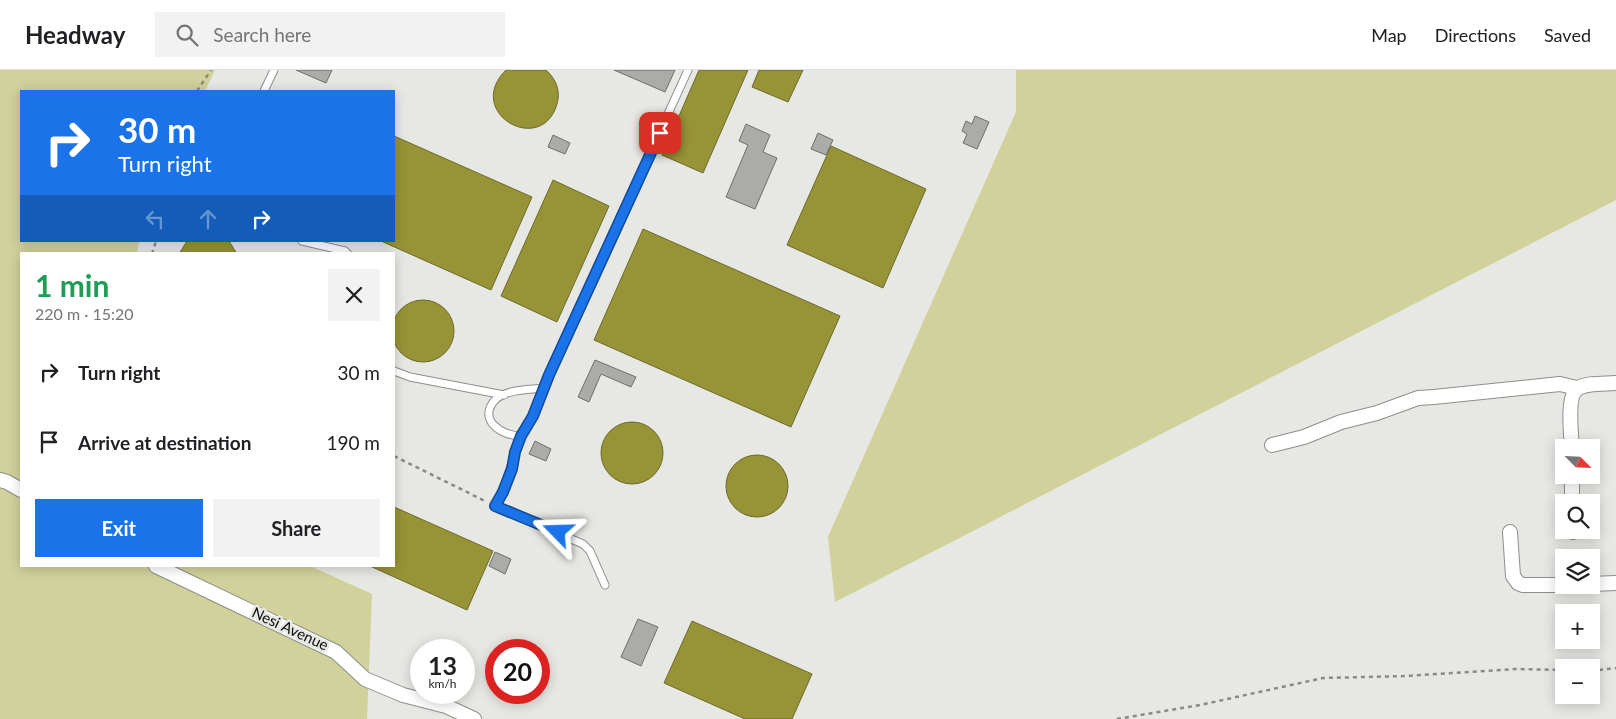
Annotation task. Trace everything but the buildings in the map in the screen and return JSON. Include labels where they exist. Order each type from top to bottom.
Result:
[{"type":"street","points":[[1272,445],[1304,437],[1341,422],[1376,413],[1418,398],[1547,384],[1560,384],[1577,388],[1586,385],[1616,383]]},
{"type":"street","points":[[1572,439],[1572,397],[1577,388]]},
{"type":"street","points":[[0,480],[20,489]]},
{"type":"street","points":[[1510,532],[1513,576],[1518,582],[1523,585],[1555,585]]},
{"type":"street","name":"Nesi Avenue","points":[[158,567],[336,652],[365,679],[403,695],[446,706],[474,719]]},
{"type":"street","points":[[1600,583],[1616,582]]},
{"type":"lane","points":[[264,90],[274,70]]},
{"type":"lane","points":[[605,586],[590,551],[583,544],[495,506],[512,469],[515,452],[521,436],[533,416],[688,70]]},
{"type":"lane","points":[[306,242],[346,252]]},
{"type":"lane","points":[[395,371],[410,377],[504,395]]},
{"type":"lane","points":[[521,436],[507,435],[493,425],[489,419],[490,410],[495,400],[504,395],[514,391],[544,388]]},
{"type":"path","points":[[198,90],[211,70]]},
{"type":"path","points":[[395,456],[495,506]]},
{"type":"path","points":[[1600,670],[1616,668]]},
{"type":"path","points":[[1117,719],[1200,705],[1323,678],[1407,676],[1515,669],[1555,670]]},
{"type":"green space","points":[[0,70],[215,70],[205,90],[20,90],[20,242],[139,242],[137,252],[20,252],[20,567],[312,567],[372,594],[367,719],[0,719]]},
{"type":"green space","points":[[1016,70],[1616,70],[1616,200],[835,602],[828,537],[1016,112]]},
{"type":"shaded area","points":[[506,70],[546,70],[550,74],[557,86],[558,99],[549,120],[537,127],[523,128],[510,123],[499,114],[494,101],[495,86]]},
{"type":"shaded area","points":[[699,70],[748,70],[703,173],[662,155]]},
{"type":"shaded area","points":[[759,70],[803,70],[788,102],[752,87]]},
{"type":"shaded area","points":[[395,136],[532,197],[491,290],[383,242],[395,242]]},
{"type":"shaded area","points":[[831,146],[926,189],[883,288],[787,245]]},
{"type":"shaded area","points":[[553,180],[609,206],[557,322],[501,296]]},
{"type":"shaded area","points":[[643,229],[840,316],[791,427],[594,340]]},
{"type":"shaded area","points":[[186,242],[230,242],[236,252],[180,252]]},
{"type":"shaded area","points":[[423,300],[435,302],[449,314],[453,325],[452,343],[445,353],[435,360],[423,362],[411,360],[401,353],[395,345],[395,317],[401,309],[411,302]]},
{"type":"shaded area","points":[[626,422],[638,422],[654,431],[661,441],[663,453],[661,465],[654,475],[638,484],[626,484],[615,479],[606,470],[601,459],[601,447],[606,436],[615,427]]},
{"type":"shaded area","points":[[751,455],[763,455],[779,464],[786,474],[788,486],[786,498],[779,508],[763,517],[751,517],[740,512],[731,503],[726,492],[726,480],[731,469],[740,460]]},
{"type":"shaded area","points":[[395,507],[493,551],[467,610],[372,567],[395,567]]},
{"type":"shaded area","points":[[692,621],[812,674],[792,719],[745,719],[664,683]]},
{"type":"route","points":[[558,532],[495,506],[512,469],[515,452],[521,436],[533,416],[549,375],[660,133]]}]
